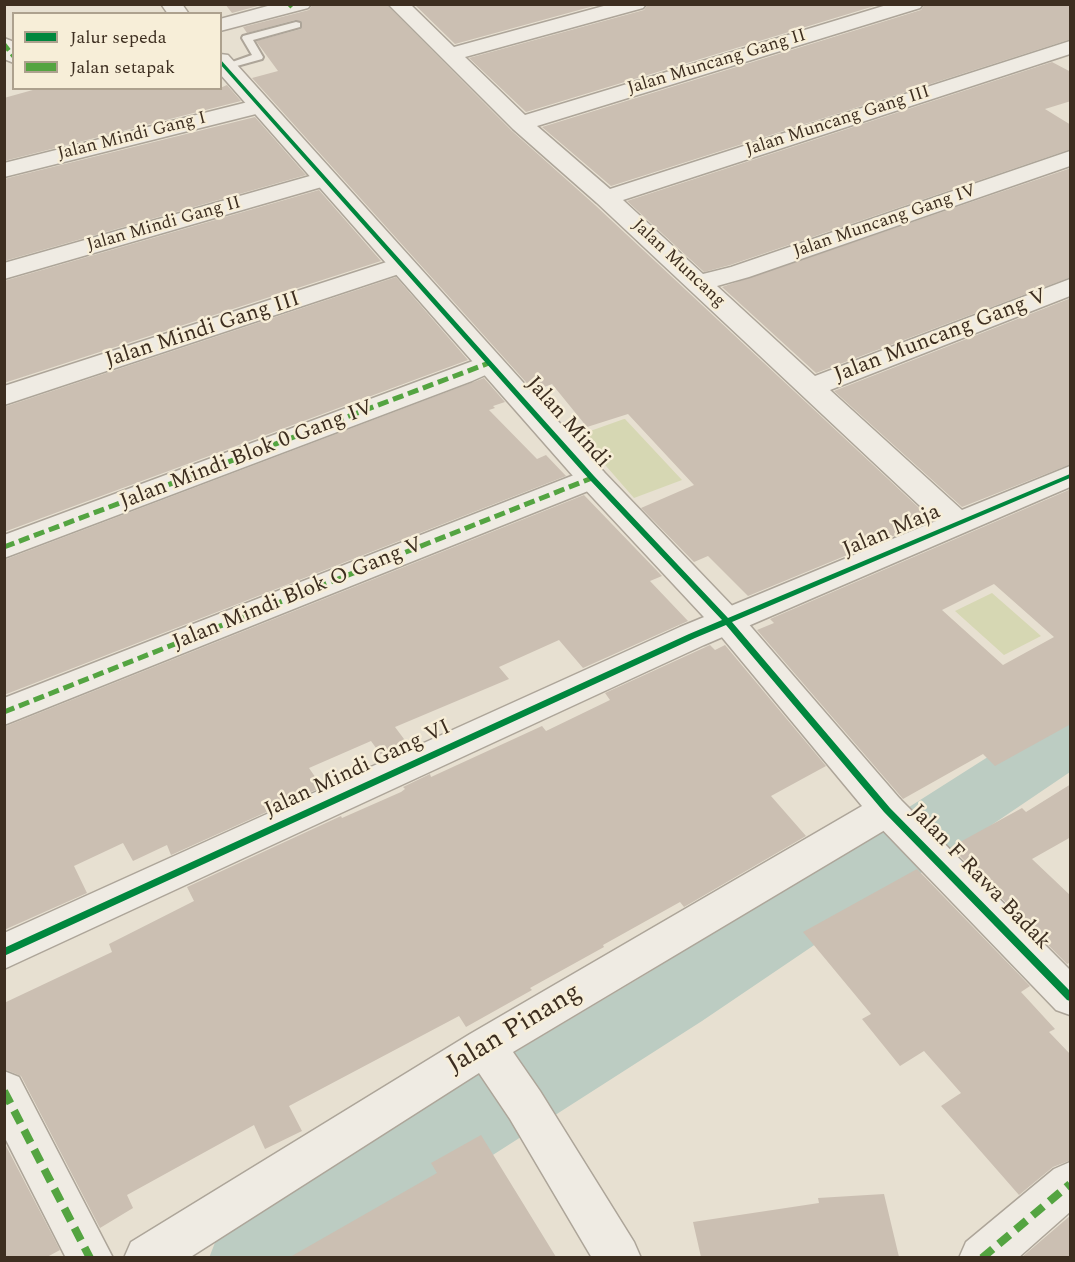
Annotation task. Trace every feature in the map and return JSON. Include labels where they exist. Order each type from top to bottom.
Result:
[{"type":"street","name":"Jalan Muncang","points":[[398,4],[448,56],[521,124],[606,198],[958,524]]},
{"type":"street","points":[[448,56],[636,4]]},
{"type":"street","name":"Jalan Muncang Gang II","points":[[521,124],[913,4]]},
{"type":"street","points":[[222,25],[294,10]]},
{"type":"street","name":"Jalan Muncang Gang III","points":[[606,198],[1071,47]]},
{"type":"street","name":"Jalan Mindi","points":[[223,63],[592,478],[728,622],[892,815]]},
{"type":"street","name":"Jalan Mindi Gang I","points":[[4,170],[260,106]]},
{"type":"street","name":"Jalan Muncang Gang IV","points":[[698,283],[740,272],[1071,158]]},
{"type":"street","name":"Jalan Mindi Gang II","points":[[4,271],[324,179]]},
{"type":"street","name":"Jalan Mindi Gang III","points":[[4,396],[402,265]]},
{"type":"street","name":"Jalan Muncang Gang V","points":[[812,387],[1071,287]]},
{"type":"street","name":"Jalan Mindi Blok 0 Gang IV","points":[[4,547],[489,363]]},
{"type":"street","name":"Jalan Maja","points":[[728,622],[1071,476]]},
{"type":"street","name":"Jalan Mindi Blok O Gang V","points":[[4,712],[592,478]]},
{"type":"street","name":"Jalan Mindi Gang VI","points":[[4,951],[728,622]]},
{"type":"street","name":"Jalan F Rawa Badak","points":[[892,815],[1071,997]]},
{"type":"street","name":"Jalan Pinang","points":[[147,1257],[892,815]]},
{"type":"street","points":[[491,1054],[618,1257]]},
{"type":"street","points":[[4,1091],[90,1257]]},
{"type":"street","points":[[982,1257],[1071,1184]]},
{"type":"lane","points":[[223,63],[258,57],[247,38],[294,10]]},
{"type":"green space","points":[[625,419],[682,480],[634,498],[579,435]]},
{"type":"green space","points":[[992,593],[1041,636],[1004,655],[955,611]]},
{"type":"building","points":[[225,4],[265,4],[232,13]]},
{"type":"building","points":[[313,4],[386,4],[512,131],[595,205],[932,520],[748,596],[708,556],[694,562],[641,508],[694,485],[628,414],[587,427],[552,384],[534,391],[252,78],[278,71],[256,41],[301,29],[302,23],[295,20],[247,33],[243,27],[309,10]]},
{"type":"building","points":[[414,4],[601,4],[455,44]]},
{"type":"building","points":[[648,4],[881,4],[526,112],[469,58],[644,10]]},
{"type":"building","points":[[925,4],[1071,4],[1071,39],[611,186],[542,127],[921,10]]},
{"type":"building","points":[[1052,62],[1071,72],[1071,101],[1045,109],[1071,125],[1071,149],[730,265],[704,272],[627,201]]},
{"type":"building","points":[[227,85],[241,101],[4,161],[4,98],[33,90],[222,90],[222,87]]},
{"type":"building","points":[[255,117],[306,175],[4,261],[4,179]]},
{"type":"building","points":[[1071,168],[1071,277],[816,373],[722,287]]},
{"type":"building","points":[[319,190],[381,261],[4,383],[4,281]]},
{"type":"building","points":[[396,277],[468,360],[4,532],[4,407]]},
{"type":"building","points":[[1071,298],[1071,464],[962,507],[834,391]]},
{"type":"building","points":[[484,378],[505,402],[489,410],[537,459],[546,455],[566,476],[4,695],[4,560]]},
{"type":"building","points":[[1071,489],[1071,724],[995,766],[983,754],[903,799],[757,630],[774,623],[770,619]],"holes":[[[994,584],[1054,637],[1003,665],[942,610]]]},
{"type":"building","points":[[584,495],[662,576],[650,581],[688,621],[583,668],[559,640],[499,667],[509,679],[395,727],[410,747],[384,759],[371,741],[309,768],[322,787],[171,855],[167,845],[133,861],[123,843],[74,866],[87,893],[4,930],[4,727]]},
{"type":"building","points":[[710,645],[715,650],[725,645],[826,766],[771,796],[806,836],[684,907],[680,902],[603,945],[604,947],[466,1027],[459,1016],[289,1106],[302,1131],[265,1149],[254,1125],[127,1195],[133,1208],[100,1228],[21,1076],[4,1069],[4,1003],[112,952],[109,944],[194,901],[187,887],[341,816],[342,818],[401,792],[405,789],[403,787],[430,774],[431,777],[542,726],[546,731],[610,700],[605,693]]},
{"type":"building","points":[[1071,784],[1071,837],[1032,859],[1071,896],[1071,962],[1067,964],[951,847],[1022,808],[1026,812]]},
{"type":"building","points":[[917,869],[1030,986],[1021,992],[1055,1029],[1049,1032],[1071,1055],[1071,1160],[1053,1167],[1019,1195],[941,1106],[961,1093],[924,1051],[900,1066],[862,1019],[871,1014],[803,932]]},
{"type":"building","points":[[481,1135],[556,1257],[290,1257],[437,1173],[431,1163]]},
{"type":"building","points":[[4,1142],[60,1250],[47,1257],[4,1257]]},
{"type":"building","points":[[884,1194],[899,1257],[701,1257],[693,1222],[819,1203],[818,1198]]},
{"type":"building","points":[[1071,1215],[1071,1257],[1022,1257]]},
{"type":"waterway","points":[[252,1258],[675,997],[1070,738]]},
{"type":"marked path","points":[[289,4],[292,7]]},
{"type":"marked path","points":[[4,44],[12,54]]},
{"type":"marked path","points":[[4,547],[489,363]]},
{"type":"marked path","points":[[4,712],[592,478]]},
{"type":"marked path","points":[[4,1091],[90,1258]]},
{"type":"marked path","points":[[982,1258],[1070,1184]]},
{"type":"cycle path","points":[[222,62],[592,478],[728,622],[887,810],[1070,997]]},
{"type":"cycle path","points":[[4,952],[692,636],[1070,476]]}]
